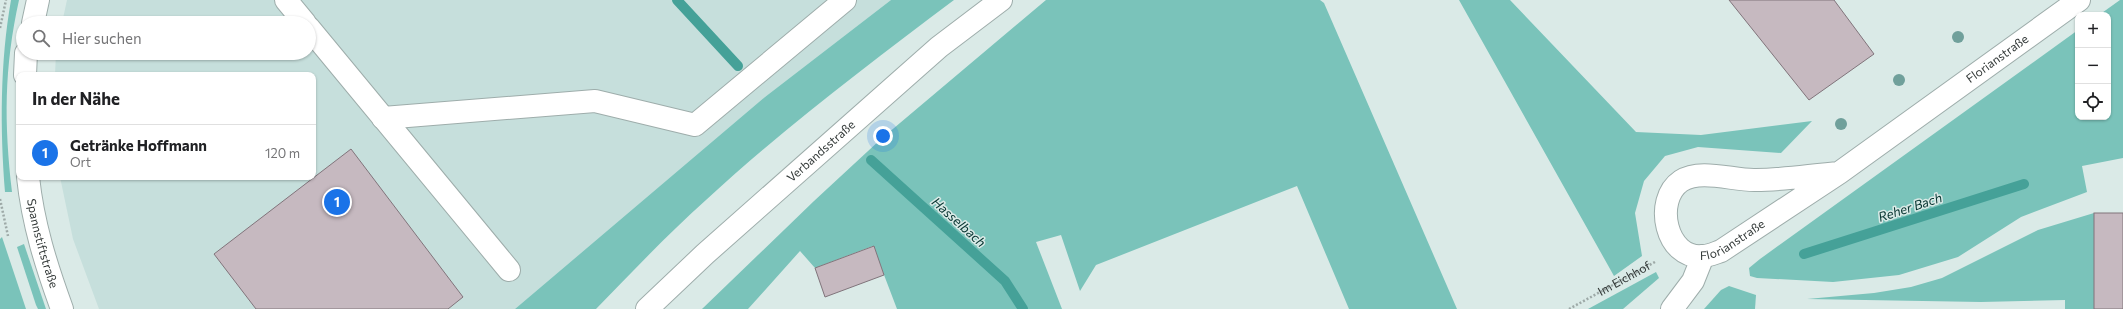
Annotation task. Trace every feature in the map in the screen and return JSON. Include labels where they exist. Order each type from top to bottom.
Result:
[{"type":"street","points":[[35,16],[38,0]]},
{"type":"street","points":[[286,0],[299,16]]},
{"type":"street","points":[[384,118],[595,102],[695,125],[845,0]]},
{"type":"street","name":"Verbandsstraße","points":[[647,309],[705,254],[939,47],[1001,0]]},
{"type":"street","name":"Florianstraße","points":[[1839,172],[1756,180],[1703,175],[1681,181],[1670,193],[1666,208],[1666,224],[1679,248],[1690,254],[1703,256],[1721,251],[1839,172],[2078,0]]},
{"type":"street","points":[[316,36],[508,270]]},
{"type":"street","points":[[25,72],[26,60]]},
{"type":"street","name":"Spannstiftstraße","points":[[28,180],[32,212],[47,268],[62,309]]},
{"type":"street","points":[[1672,309],[1693,281],[1703,256]]},
{"type":"path","points":[[0,28],[6,0]]},
{"type":"path","name":"Im Eichhof","points":[[1569,309],[1679,248]]},
{"type":"shaded area","points":[[11,0],[19,0],[10,49],[7,96],[9,167],[12,192],[5,192],[2,144],[2,96],[7,23]]},
{"type":"shaded area","points":[[67,0],[891,0],[765,97],[515,309],[99,309],[73,239],[61,180],[316,180],[316,72],[55,72],[56,60],[316,60],[316,16],[64,16]]},
{"type":"shaded area","points":[[891,0],[954,0],[827,97],[766,147],[678,226],[596,309],[515,309],[765,97]]},
{"type":"shaded area","points":[[1046,0],[1320,0],[1324,3],[1457,309],[1349,309],[1297,186],[1096,265],[1080,291],[1061,235],[1036,242],[1062,309],[897,309],[873,246],[815,268],[800,251],[748,309],[702,309],[881,139]]},
{"type":"shaded area","points":[[1459,0],[1510,0],[1636,132],[1701,135],[1812,121],[1781,153],[1698,147],[1665,156],[1644,181],[1635,213],[1642,256],[1614,276]]},
{"type":"shaded area","points":[[2120,0],[2123,0],[2123,158],[2082,166],[2087,192],[2021,217],[1958,257],[1899,275],[1833,282],[1757,278],[1750,276],[1749,268],[1760,259],[2075,32],[2075,120],[2111,120],[2111,12],[2103,12]]},
{"type":"shaded area","points":[[2094,213],[2094,309],[2065,309],[2065,300],[1981,302],[1807,299],[1874,293],[1911,287],[1942,278],[2038,230]]},
{"type":"shaded area","points":[[2,237],[26,309],[0,309],[0,239]]},
{"type":"shaded area","points":[[24,244],[46,309],[38,309],[36,305],[17,247]]},
{"type":"shaded area","points":[[1656,272],[1659,278],[1623,309],[1588,309]]},
{"type":"shaded area","points":[[1729,286],[1756,295],[1755,309],[1704,309],[1721,290]]},
{"type":"building","points":[[1729,0],[1834,0],[1874,54],[1809,100]]},
{"type":"building","points":[[351,149],[463,297],[448,309],[256,309],[214,254],[311,180],[316,180],[316,176]]},
{"type":"building","points":[[2094,213],[2123,213],[2123,309],[2094,309]]},
{"type":"building","points":[[874,246],[884,275],[825,297],[815,268]]},
{"type":"waterway","name":"Hasselbach","points":[[677,0],[738,66]]},
{"type":"waterway","name":"Hasselbach","points":[[871,160],[1005,281],[1023,309]]},
{"type":"waterway","name":"Reher Bach","points":[[1804,254],[2024,184]]},
{"type":"place","name":"Getränke Hoffmann","points":[[337,202]]}]
